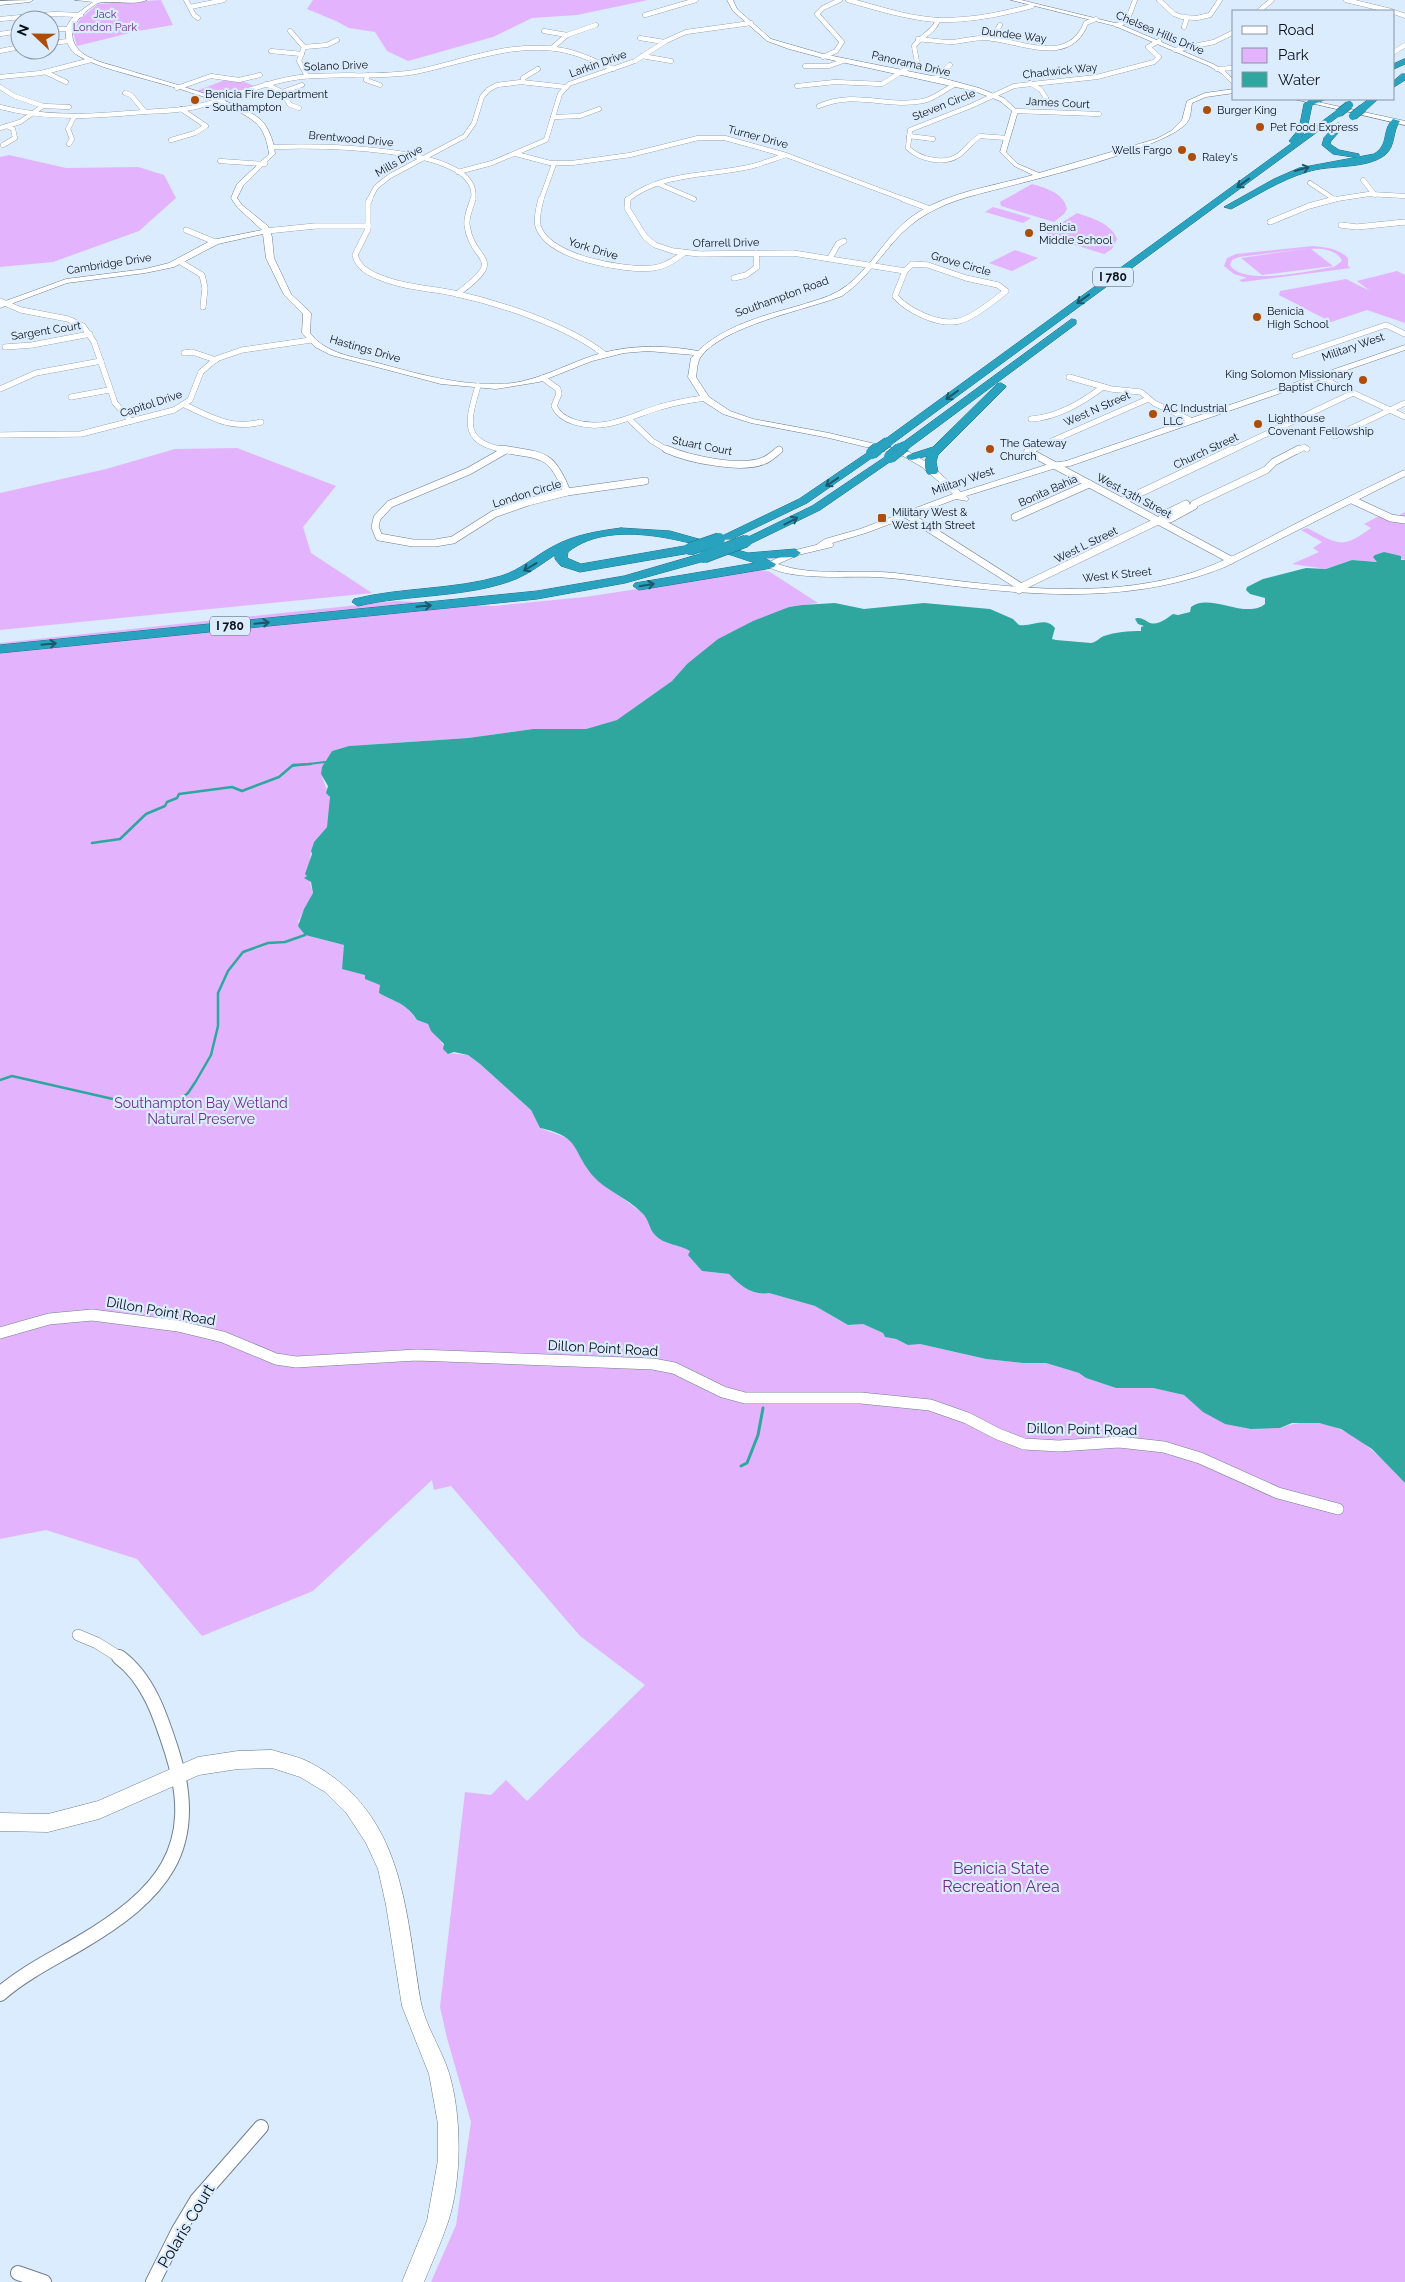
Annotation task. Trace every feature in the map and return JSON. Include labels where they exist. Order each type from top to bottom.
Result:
[{"type":"highway","points":[[1395,72],[1405,63]]},
{"type":"highway","points":[[1395,84],[1405,76]]},
{"type":"highway","points":[[1264,168],[1300,134],[1310,102],[1318,100]]},
{"type":"highway","name":"I 780","points":[[1317,142],[1341,125],[1357,100]]},
{"type":"highway","name":"I 780","points":[[0,637],[499,588],[572,578],[635,565],[728,536],[796,504],[872,454],[1338,113],[1363,108],[1373,100]]},
{"type":"highway","points":[[1284,166],[1224,210],[1286,174],[1301,169],[1370,158],[1384,152],[1389,145],[1390,130],[1401,122]]},
{"type":"highway","points":[[1341,125],[1325,142],[1328,148],[1342,154],[1358,156],[1384,152]]},
{"type":"highway","name":"I 780","points":[[0,649],[460,603],[583,588],[653,572],[704,557],[746,541],[816,508],[890,457],[1083,314]]},
{"type":"highway","points":[[932,472],[930,458],[936,450],[1007,380],[1066,327]]},
{"type":"highway","points":[[912,457],[936,450]]},
{"type":"highway","points":[[358,602],[375,597],[465,587],[506,578],[523,572],[556,550],[572,543],[600,534],[642,530],[685,537],[770,564]]},
{"type":"highway","points":[[572,543],[562,551],[561,559],[572,566],[580,568],[690,549]]},
{"type":"highway","points":[[741,555],[795,554]]},
{"type":"highway","points":[[460,603],[499,602],[574,595],[770,564]]},
{"type":"street","points":[[0,3],[30,0]]},
{"type":"street","points":[[78,0],[144,0]]},
{"type":"street","points":[[186,0],[194,15],[198,18]]},
{"type":"street","points":[[190,7],[224,0]]},
{"type":"street","points":[[645,14],[696,0]]},
{"type":"street","name":"Panorama Drive","points":[[730,0],[734,8],[759,33],[769,40],[823,57],[875,65],[993,95],[1009,103],[1015,111]]},
{"type":"street","points":[[823,57],[836,51],[842,42],[817,14],[823,8],[840,0]]},
{"type":"street","points":[[848,0],[906,16],[938,20],[959,19],[1013,11],[1032,6]]},
{"type":"street","name":"Chelsea Hills Drive","points":[[1014,0],[1032,6],[1117,25],[1218,69],[1232,82]]},
{"type":"street","points":[[1117,25],[1127,21],[1135,0]]},
{"type":"street","points":[[1159,0],[1167,4],[1173,13],[1187,18],[1210,15],[1220,0]]},
{"type":"street","points":[[1260,10],[1272,0]]},
{"type":"street","points":[[1346,0],[1384,10]]},
{"type":"street","points":[[97,1],[81,14],[69,29],[69,41],[78,53],[91,60],[216,100],[254,118],[260,123],[272,147],[272,154],[265,164],[240,185],[236,190],[234,198],[239,206],[261,222],[266,231]]},
{"type":"street","points":[[0,19],[54,14],[81,14]]},
{"type":"street","points":[[1184,27],[1187,18]]},
{"type":"street","name":"Dundee Way","points":[[918,39],[951,42],[992,39],[1029,47],[1061,48],[1072,43],[1082,33],[1086,23],[1096,19]]},
{"type":"street","points":[[797,86],[836,82],[882,84],[917,62],[914,49],[918,39],[936,27],[938,20]]},
{"type":"street","name":"Larkin Drive","points":[[458,172],[516,154],[546,140],[560,94],[566,87],[584,78],[613,69],[642,56],[664,42],[695,30],[751,23]]},
{"type":"street","points":[[552,48],[567,35],[596,25]]},
{"type":"street","points":[[992,39],[1000,25]]},
{"type":"street","points":[[60,29],[69,29]]},
{"type":"street","points":[[290,31],[304,47]]},
{"type":"street","points":[[544,31],[567,35]]},
{"type":"street","points":[[1175,50],[1214,42],[1232,33]]},
{"type":"street","points":[[640,38],[664,42]]},
{"type":"street","points":[[304,47],[327,45],[337,40]]},
{"type":"street","points":[[60,42],[69,41]]},
{"type":"street","name":"Chadwick Way","points":[[993,95],[1014,86],[1097,77],[1154,62],[1158,57],[1148,47],[1159,42]]},
{"type":"street","points":[[304,47],[300,65],[307,76]]},
{"type":"street","name":"Solano Drive","points":[[0,107],[32,115],[126,118],[145,112],[181,109],[266,84],[307,76],[413,72],[506,50],[552,48],[573,53],[613,69]]},
{"type":"street","points":[[271,51],[302,54]]},
{"type":"street","points":[[642,56],[671,61]]},
{"type":"street","points":[[0,77],[45,72],[91,60]]},
{"type":"street","points":[[805,66],[829,66],[843,61]]},
{"type":"street","points":[[51,65],[58,69]]},
{"type":"street","points":[[933,80],[950,65]]},
{"type":"street","points":[[347,66],[348,74]]},
{"type":"street","points":[[1218,69],[1232,68]]},
{"type":"street","points":[[523,82],[523,78],[527,74],[538,69]]},
{"type":"street","points":[[45,72],[66,82]]},
{"type":"street","points":[[368,75],[367,82],[380,85]]},
{"type":"street","points":[[177,88],[211,76],[239,80],[260,76]]},
{"type":"street","name":"Mills Drive","points":[[566,87],[523,82],[495,86],[488,90],[483,96],[472,128],[468,133],[384,179],[372,192],[368,203],[368,226],[355,254],[360,267],[378,277],[402,285],[457,294],[560,328],[593,345],[604,354]]},
{"type":"street","points":[[1030,83],[1041,90],[1046,98]]},
{"type":"street","points":[[266,84],[282,92],[290,105],[299,108]]},
{"type":"street","points":[[282,92],[295,90],[302,85]]},
{"type":"street","points":[[819,106],[834,99],[851,97],[892,102],[915,102],[931,98],[954,85]]},
{"type":"street","points":[[0,87],[14,96],[43,106],[69,107]]},
{"type":"street","name":"Southampton Road","points":[[694,353],[705,340],[724,330],[833,292],[867,265],[895,228],[911,215],[956,196],[1036,175],[1154,139],[1176,124],[1182,117],[1184,104],[1189,99],[1208,92],[1232,90]]},
{"type":"street","points":[[125,93],[131,96],[145,112]]},
{"type":"street","name":"Steven Circle","points":[[993,95],[964,110],[921,124],[910,130],[908,148],[909,151],[921,157],[940,160],[956,157],[980,136],[1007,138]]},
{"type":"street","points":[[1301,100],[1401,122]]},
{"type":"street","points":[[0,128],[32,115],[43,106]]},
{"type":"street","points":[[171,140],[195,133],[206,126],[202,122],[187,117],[181,109]]},
{"type":"street","points":[[553,117],[580,116],[599,109]]},
{"type":"street","points":[[1015,111],[1004,148],[1005,156],[1016,165],[1036,175]]},
{"type":"street","name":"James Court","points":[[1015,111],[1099,114]]},
{"type":"street","points":[[69,144],[72,139],[68,129],[74,117]]},
{"type":"street","points":[[3,145],[15,138],[13,129],[7,126]]},
{"type":"street","points":[[909,136],[933,139]]},
{"type":"street","name":"Turner Drive","points":[[516,154],[554,164],[630,155],[707,137],[732,139],[786,155],[927,209]]},
{"type":"street","name":"Brentwood Drive","points":[[272,147],[335,146],[396,153],[446,166],[458,172]]},
{"type":"street","name":"Ofarrell Drive","points":[[786,155],[758,165],[690,174],[659,184],[632,195],[627,200],[627,208],[643,235],[651,242],[667,249],[684,253],[793,253],[867,265]]},
{"type":"street","points":[[220,161],[265,164]]},
{"type":"street","name":"York Drive","points":[[554,164],[537,224],[542,236],[559,249],[581,257],[628,269],[661,266],[684,253]]},
{"type":"street","points":[[457,294],[482,274],[485,264],[485,260],[467,228],[467,218],[474,202],[474,193],[468,182],[458,172]]},
{"type":"street","points":[[1363,180],[1375,195]]},
{"type":"street","points":[[1310,182],[1334,199]]},
{"type":"street","points":[[659,184],[694,199]]},
{"type":"street","points":[[1270,222],[1310,206],[1334,199],[1375,195],[1405,196]]},
{"type":"street","points":[[1341,225],[1357,227],[1405,222]]},
{"type":"street","name":"Cambridge Drive","points":[[2,304],[66,281],[145,271],[179,261],[215,242],[235,236],[306,226],[368,226]]},
{"type":"street","points":[[186,230],[215,242]]},
{"type":"street","name":"Hastings Drive","points":[[266,231],[270,258],[288,295],[307,313],[306,330],[310,340],[336,354],[451,383],[478,386],[515,385],[543,378],[604,354],[636,349],[694,353]]},
{"type":"street","points":[[830,258],[838,244],[844,241]]},
{"type":"street","points":[[734,278],[746,275],[757,267],[756,253]]},
{"type":"street","points":[[179,261],[202,275],[205,288],[203,307]]},
{"type":"street","name":"Grove Circle","points":[[912,264],[922,264],[980,282],[998,285],[1006,291],[978,308],[964,320],[956,322],[943,321],[915,311],[897,299],[895,293],[904,278],[904,271],[912,264]]},
{"type":"street","name":"Grove Circle","points":[[867,265],[904,271]]},
{"type":"street","points":[[2,304],[74,321],[90,334],[115,403],[131,421]]},
{"type":"street","points":[[1295,356],[1386,325],[1405,334]]},
{"type":"street","name":"Sargent Court","points":[[5,347],[32,346],[90,334]]},
{"type":"street","name":"Capitol Drive","points":[[0,435],[81,434],[185,405],[193,398],[200,373],[216,360],[246,350],[310,340]]},
{"type":"street","name":"Military West","points":[[1315,376],[1405,342]]},
{"type":"street","name":"Military West","points":[[770,564],[821,546],[828,541],[909,516],[1030,474],[1055,465],[1060,460],[1405,347]]},
{"type":"street","points":[[184,352],[192,352],[216,360]]},
{"type":"street","points":[[694,353],[685,366],[685,373],[691,389],[702,398],[722,409],[757,422],[842,437],[912,457],[961,497]]},
{"type":"street","points":[[0,389],[31,374],[101,361]]},
{"type":"street","points":[[1315,376],[1405,417]]},
{"type":"street","points":[[1069,377],[1102,387],[1141,392],[1148,399],[1187,419]]},
{"type":"street","points":[[543,378],[558,389],[555,409],[566,418],[582,425],[594,427],[609,425],[661,407],[702,398]]},
{"type":"street","points":[[478,386],[469,416],[471,431],[476,441],[485,446],[504,451],[548,459],[553,463],[560,475],[567,492]]},
{"type":"street","points":[[1030,420],[1045,418],[1062,411],[1087,399],[1102,387]]},
{"type":"street","points":[[71,397],[110,390]]},
{"type":"street","name":"Church Street","points":[[1122,501],[1353,393]]},
{"type":"street","name":"West N Street","points":[[1028,450],[1148,399]]},
{"type":"street","points":[[1335,436],[1405,402]]},
{"type":"street","points":[[185,405],[211,419],[229,425],[247,425],[261,422]]},
{"type":"street","name":"Stuart Court","points":[[629,419],[657,445],[681,454],[735,463],[753,463],[762,462],[779,450]]},
{"type":"street","name":"West L Street","points":[[1020,588],[1160,520],[1170,519],[1194,506],[1194,504],[1266,470],[1282,458],[1304,447],[1307,449]]},
{"type":"street","name":"West 13th Street","points":[[1028,450],[1231,560]]},
{"type":"street","name":"London Circle","points":[[504,451],[469,471],[390,504],[380,511],[375,518],[376,532],[379,537],[413,543],[436,543],[453,540],[494,514],[528,502],[567,492],[644,481]]},
{"type":"street","name":"West K Street","points":[[770,564],[782,569],[877,574],[1020,588],[1079,592],[1126,589],[1180,579],[1231,560],[1405,473]]},
{"type":"street","name":"Bonita Bahia","points":[[1015,517],[1089,484]]},
{"type":"street","points":[[1352,500],[1391,518],[1405,520]]},
{"type":"street","points":[[909,516],[1020,588]]},
{"type":"street","points":[[795,554],[789,563],[794,568],[808,571]]},
{"type":"street","name":"Dillon Point Road","points":[[0,1334],[49,1319],[92,1315],[178,1326],[224,1337],[276,1358],[296,1362],[321,1362],[418,1354],[653,1364],[674,1368],[723,1392],[745,1398],[861,1398],[930,1405],[967,1418],[998,1434],[1024,1444],[1060,1446],[1119,1442],[1164,1447],[1200,1458],[1278,1493],[1338,1508]]},
{"type":"street","points":[[0,1994],[11,1983],[83,1942],[150,1891],[171,1864],[179,1844],[184,1822],[179,1774],[152,1697],[136,1672],[120,1656],[104,1645],[78,1634]]},
{"type":"street","points":[[0,1822],[48,1822],[99,1810],[198,1766],[238,1760],[272,1759],[304,1769],[331,1786],[354,1807],[373,1836],[386,1868],[396,1905],[412,2006],[429,2046],[438,2074],[448,2124],[449,2160],[438,2221],[413,2282]]},
{"type":"street","name":"Polaris Court","points":[[153,2282],[172,2243],[196,2202],[229,2160],[261,2127]]},
{"type":"street","points":[[18,2273],[44,2282]]},
{"type":"green space","name":"Jack London Park","points":[[161,0],[173,25],[138,31],[77,46],[73,32],[80,19],[98,4]]},
{"type":"green space","points":[[313,0],[648,0],[577,15],[532,18],[493,37],[408,61],[387,51],[375,32],[349,28],[307,9]]},
{"type":"green space","points":[[225,80],[242,81],[254,86],[215,97],[196,91]]},
{"type":"green space","points":[[9,155],[66,168],[138,167],[164,175],[176,198],[139,231],[53,262],[0,267],[0,157]]},
{"type":"green space","points":[[1032,184],[1054,192],[1065,203],[1067,209],[1054,222],[1001,206],[1000,202]]},
{"type":"green space","points":[[993,207],[1031,218],[1023,223],[985,212]]},
{"type":"green space","points":[[1077,213],[1106,225],[1114,233],[1117,239],[1112,249],[1104,254],[1049,237],[1046,233]]},
{"type":"green space","points":[[1318,246],[1341,252],[1348,258],[1348,266],[1351,268],[1242,282],[1239,280],[1247,278],[1234,274],[1224,266],[1227,258],[1236,254]],"holes":[[[1310,248],[1241,258],[1262,275],[1333,266],[1311,249],[1324,249],[1333,252],[1342,261],[1334,267],[1263,276],[1237,272],[1230,265],[1232,260],[1239,257]]]},
{"type":"green space","points":[[1015,250],[1038,258],[1012,271],[989,263]]},
{"type":"green space","points":[[1397,271],[1405,275],[1405,323],[1367,310],[1331,322],[1279,295],[1280,291],[1346,279],[1370,291],[1357,281]]},
{"type":"green space","points":[[237,448],[336,486],[303,527],[311,553],[372,593],[0,630],[0,493],[106,469],[175,449]]},
{"type":"green space","points":[[1405,512],[1405,560],[1399,558],[1379,562],[1352,560],[1326,569],[1292,564],[1319,552],[1313,548],[1322,542],[1301,530],[1307,528],[1333,541],[1345,542],[1353,540],[1371,528],[1364,524],[1379,516],[1396,517]]},
{"type":"green space","name":"Benicia State Recreation Area","points":[[762,570],[770,572],[818,603],[789,607],[687,664],[672,681],[618,720],[586,729],[533,729],[468,738],[349,746],[332,751],[321,774],[330,798],[327,827],[314,842],[311,851],[308,875],[313,893],[298,922],[305,935],[344,945],[366,979],[381,985],[380,991],[407,1008],[417,1020],[428,1024],[448,1053],[468,1055],[531,1110],[540,1128],[570,1139],[594,1177],[641,1212],[650,1223],[651,1228],[668,1243],[681,1245],[690,1251],[702,1271],[729,1274],[742,1286],[757,1293],[769,1293],[815,1306],[848,1325],[863,1324],[883,1333],[885,1337],[904,1343],[920,1344],[986,1359],[1023,1363],[1046,1363],[1079,1373],[1086,1378],[1116,1388],[1153,1388],[1184,1395],[1280,1428],[1300,1423],[1318,1423],[1335,1427],[1350,1434],[1379,1456],[1405,1483],[1405,2282],[431,2282],[456,2225],[471,2122],[440,2007],[465,1792],[491,1795],[506,1780],[527,1801],[645,1685],[580,1636],[451,1486],[434,1490],[432,1480],[313,1591],[202,1636],[137,1559],[46,1530],[0,1539],[0,643],[396,601],[494,606],[585,597]]},
{"type":"water","points":[[1384,552],[1401,556],[1401,560],[1405,560],[1405,1483],[1372,1449],[1341,1429],[1319,1423],[1292,1423],[1280,1428],[1251,1429],[1225,1424],[1203,1412],[1184,1395],[1153,1388],[1116,1388],[1086,1378],[1079,1373],[1046,1363],[1023,1363],[986,1359],[920,1344],[908,1345],[896,1339],[885,1337],[883,1333],[863,1324],[848,1325],[815,1306],[769,1293],[757,1293],[742,1286],[729,1274],[702,1271],[688,1255],[690,1251],[667,1243],[653,1233],[642,1213],[593,1176],[569,1140],[540,1128],[531,1110],[480,1064],[468,1055],[454,1052],[448,1054],[443,1049],[444,1044],[431,1031],[428,1024],[417,1020],[404,1006],[379,993],[380,985],[365,979],[365,975],[342,969],[344,945],[305,935],[298,926],[304,909],[313,893],[311,882],[304,878],[307,876],[305,874],[312,854],[311,851],[314,842],[327,827],[330,797],[326,793],[328,786],[321,774],[322,767],[332,751],[349,746],[468,738],[533,729],[586,729],[617,720],[672,681],[687,664],[718,639],[753,621],[789,607],[835,603],[864,609],[924,603],[990,609],[1013,619],[1019,625],[1047,623],[1055,628],[1052,639],[1091,643],[1104,636],[1141,631],[1141,627],[1144,626],[1138,624],[1135,619],[1137,618],[1151,623],[1158,623],[1173,614],[1178,615],[1190,612],[1191,607],[1199,603],[1207,602],[1248,609],[1257,608],[1265,604],[1265,598],[1250,594],[1246,590],[1247,587],[1263,579],[1306,568],[1326,569],[1352,560],[1377,562],[1373,557]]},
{"type":"waterway","points":[[306,764],[325,762]]},
{"type":"waterway","points":[[92,843],[120,839],[146,814],[165,806],[167,802],[177,798],[179,794],[232,787],[242,791],[279,777],[293,765],[306,764]]},
{"type":"waterway","points":[[292,766],[306,764]]},
{"type":"waterway","points":[[306,764],[311,764]]},
{"type":"waterway","points":[[0,1080],[12,1076],[148,1107],[164,1107],[177,1102],[188,1093],[211,1055],[218,1026],[218,993],[228,971],[243,952],[268,943],[285,942],[305,935]]},
{"type":"waterway","points":[[741,1466],[747,1463],[758,1435],[763,1408]]},
{"type":"place","name":"Benicia Fire Department - Southampton","points":[[195,100]]},
{"type":"place","name":"Burger King","points":[[1207,110]]},
{"type":"place","name":"Pet Food Express","points":[[1260,127]]},
{"type":"place","name":"Wells Fargo","points":[[1182,150]]},
{"type":"place","name":"Raley's","points":[[1192,157]]},
{"type":"place","name":"Benicia Middle School","points":[[1029,233]]},
{"type":"place","name":"Benicia High School","points":[[1257,317]]},
{"type":"place","name":"King Solomon Missionary Baptist Church","points":[[1363,380]]},
{"type":"place","name":"AC Industrial LLC","points":[[1153,414]]},
{"type":"place","name":"Lighthouse Covenant Fellowship","points":[[1258,424]]},
{"type":"place","name":"The Gateway Church","points":[[990,449]]},
{"type":"place","name":"Military West & West 14th Street","points":[[882,518]]},
{"type":"park label","name":"Southampton Bay Wetland Natural Preserve","points":[[201,1112]]}]
